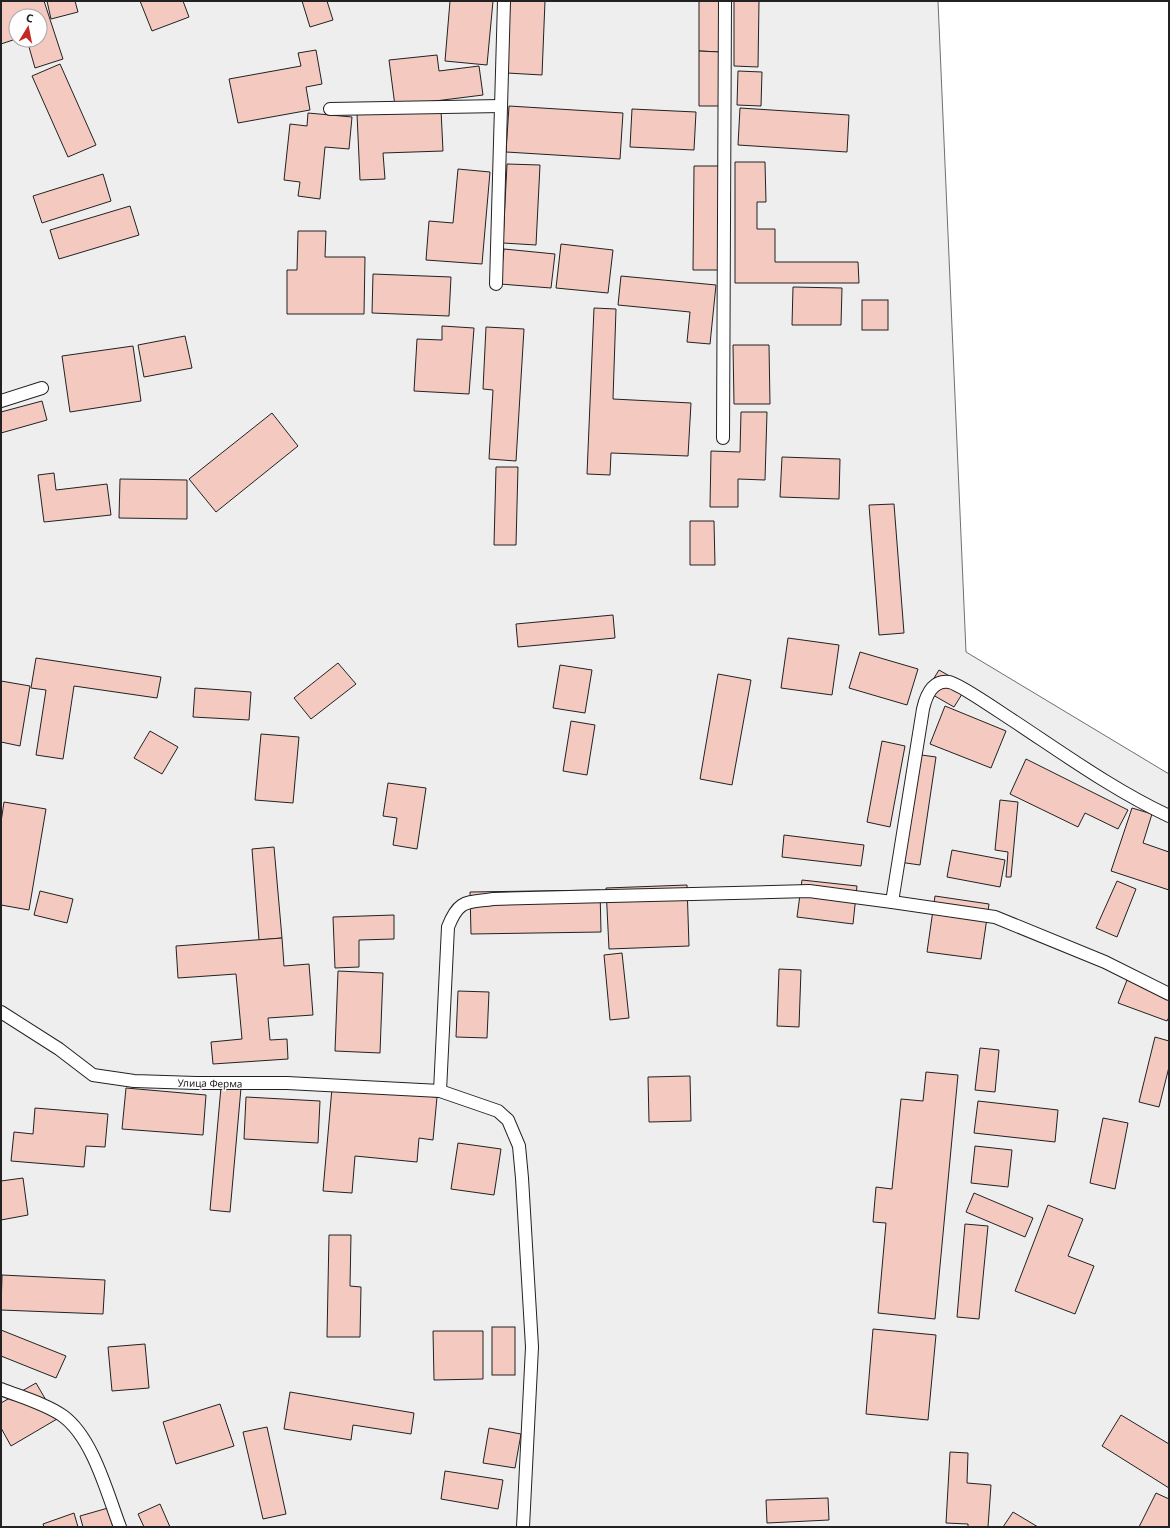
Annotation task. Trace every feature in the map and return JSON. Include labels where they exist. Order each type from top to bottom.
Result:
[{"type":"lane","points":[[496,284],[504,1]]},
{"type":"lane","points":[[723,438],[725,1]]},
{"type":"lane","points":[[330,110],[501,106]]},
{"type":"lane","points":[[1,401],[42,388]]},
{"type":"lane","points":[[892,902],[923,709],[926,696],[934,685],[941,682],[951,682],[985,702],[1098,775],[1152,808],[1169,816]]},
{"type":"lane","points":[[440,1091],[448,927],[454,913],[463,903],[493,899],[809,891],[892,902],[995,917],[1105,962],[1169,994]]},
{"type":"lane","name":"Улица Ферма","points":[[1,1012],[59,1049],[93,1075],[134,1081],[287,1083],[440,1091],[498,1111],[508,1120],[519,1146],[532,1347],[523,1527]]},
{"type":"lane","points":[[1,1389],[39,1403],[63,1416],[80,1433],[91,1452],[120,1527]]},
{"type":"shaded area","points":[[1,1],[938,1],[966,652],[1169,774],[1169,1527],[1,1527]]},
{"type":"building","points":[[44,1],[46,8],[8,8],[8,42],[1,44],[1,2]]},
{"type":"building","points":[[47,1],[75,1],[78,12],[51,19]]},
{"type":"building","points":[[140,1],[183,1],[189,17],[152,31]]},
{"type":"building","points":[[302,1],[327,1],[333,20],[310,27]]},
{"type":"building","points":[[450,1],[493,1],[487,65],[445,61]]},
{"type":"building","points":[[510,1],[545,1],[542,75],[507,73]]},
{"type":"building","points":[[699,1],[720,1],[720,52],[699,51]]},
{"type":"building","points":[[734,1],[759,1],[758,67],[734,66]]},
{"type":"building","points":[[48,13],[63,59],[35,68],[29,48],[48,48]]},
{"type":"building","points":[[316,50],[322,84],[306,87],[310,110],[238,123],[229,79],[301,66],[298,53]]},
{"type":"building","points":[[699,51],[720,52],[720,106],[699,106]]},
{"type":"building","points":[[437,55],[439,71],[479,66],[483,95],[395,106],[389,60]]},
{"type":"building","points":[[60,64],[96,145],[68,157],[32,76]]},
{"type":"building","points":[[738,71],[762,72],[761,106],[737,105]]},
{"type":"building","points":[[509,106],[623,113],[620,159],[506,152]]},
{"type":"building","points":[[740,108],[849,115],[847,152],[738,145]]},
{"type":"building","points":[[632,109],[696,112],[694,150],[630,147]]},
{"type":"building","points":[[441,110],[443,151],[383,153],[385,179],[360,180],[357,114]]},
{"type":"building","points":[[308,113],[352,117],[349,149],[325,147],[320,199],[298,196],[300,182],[284,180],[290,124],[307,126]]},
{"type":"building","points":[[735,162],[765,162],[766,202],[757,202],[757,229],[775,229],[775,262],[858,262],[859,283],[735,283]]},
{"type":"building","points":[[507,164],[540,165],[536,245],[503,243]]},
{"type":"building","points":[[694,166],[720,166],[720,270],[693,270]]},
{"type":"building","points":[[458,169],[490,172],[482,264],[426,260],[429,221],[453,223]]},
{"type":"building","points":[[103,174],[111,201],[42,223],[33,196]]},
{"type":"building","points":[[130,206],[139,235],[59,259],[50,230]]},
{"type":"building","points":[[298,231],[326,231],[325,257],[365,257],[364,314],[287,314],[287,270],[297,270]]},
{"type":"building","points":[[561,244],[613,250],[608,293],[556,288]]},
{"type":"building","points":[[504,249],[555,254],[551,288],[500,284]]},
{"type":"building","points":[[373,274],[451,277],[449,316],[372,313]]},
{"type":"building","points":[[621,276],[716,285],[710,344],[687,342],[690,312],[618,305]]},
{"type":"building","points":[[793,287],[842,288],[841,325],[792,325]]},
{"type":"building","points":[[862,300],[888,300],[888,330],[862,330]]},
{"type":"building","points":[[594,308],[616,309],[613,399],[691,403],[688,456],[611,453],[610,475],[587,474]]},
{"type":"building","points":[[442,326],[474,328],[469,394],[414,391],[417,339],[442,340]]},
{"type":"building","points":[[486,327],[524,329],[516,461],[489,459],[493,390],[483,389]]},
{"type":"building","points":[[185,336],[192,368],[144,377],[138,345]]},
{"type":"building","points":[[733,345],[769,345],[770,404],[734,404]]},
{"type":"building","points":[[133,346],[141,401],[70,412],[62,356]]},
{"type":"building","points":[[42,401],[47,420],[1,433],[1,412]]},
{"type":"building","points":[[741,412],[767,412],[765,480],[738,479],[738,507],[710,507],[711,451],[740,452]]},
{"type":"building","points":[[272,413],[298,446],[216,512],[189,479]]},
{"type":"building","points":[[782,457],[840,459],[839,499],[780,497]]},
{"type":"building","points":[[496,467],[518,467],[516,545],[494,545]]},
{"type":"building","points":[[54,473],[56,490],[107,484],[111,515],[44,522],[38,475]]},
{"type":"building","points":[[120,479],[187,480],[187,519],[119,518]]},
{"type":"building","points":[[894,504],[904,633],[879,635],[869,505]]},
{"type":"building","points":[[690,521],[714,521],[715,565],[690,565]]},
{"type":"building","points":[[613,615],[615,638],[518,647],[516,624]]},
{"type":"building","points":[[788,638],[839,645],[832,695],[781,688]]},
{"type":"building","points":[[860,652],[918,669],[907,705],[849,688]]},
{"type":"building","points":[[36,658],[161,677],[157,698],[74,686],[63,759],[36,755],[46,690],[31,688]]},
{"type":"building","points":[[338,663],[356,684],[311,719],[294,698]]},
{"type":"building","points":[[560,665],[592,670],[585,713],[553,708]]},
{"type":"building","points":[[939,670],[967,686],[954,707],[926,691]]},
{"type":"building","points":[[718,674],[751,680],[732,785],[700,779]]},
{"type":"building","points":[[1,681],[30,686],[20,746],[1,742]]},
{"type":"building","points":[[195,688],[251,692],[249,720],[193,717]]},
{"type":"building","points":[[945,706],[1006,731],[991,768],[930,744]]},
{"type":"building","points":[[571,721],[595,725],[587,775],[563,771]]},
{"type":"building","points":[[150,731],[178,747],[162,774],[134,758]]},
{"type":"building","points":[[261,734],[299,737],[293,803],[255,800]]},
{"type":"building","points":[[882,741],[905,746],[890,827],[867,822]]},
{"type":"building","points":[[914,754],[936,757],[920,865],[899,862]]},
{"type":"building","points":[[1026,759],[1128,810],[1118,829],[1085,813],[1078,827],[1010,794]]},
{"type":"building","points":[[388,783],[426,788],[417,849],[393,845],[397,818],[383,816]]},
{"type":"building","points":[[1000,800],[1018,802],[1011,877],[1006,877],[1008,852],[995,850]]},
{"type":"building","points":[[4,802],[46,809],[29,910],[1,905],[1,822]]},
{"type":"building","points":[[1132,808],[1152,814],[1143,843],[1169,852],[1169,890],[1111,871]]},
{"type":"building","points":[[784,835],[864,845],[861,866],[782,857]]},
{"type":"building","points":[[274,847],[282,938],[259,940],[252,849]]},
{"type":"building","points":[[952,850],[1005,860],[1000,887],[947,877]]},
{"type":"building","points":[[802,880],[857,886],[853,924],[797,917]]},
{"type":"building","points":[[1117,881],[1136,889],[1117,937],[1096,928]]},
{"type":"building","points":[[687,885],[689,946],[609,949],[606,888]]},
{"type":"building","points":[[600,890],[601,932],[471,934],[470,892]]},
{"type":"building","points":[[40,891],[73,899],[67,923],[34,915]]},
{"type":"building","points":[[935,896],[989,904],[981,959],[927,952]]},
{"type":"building","points":[[394,915],[394,939],[359,940],[359,967],[335,968],[333,917]]},
{"type":"building","points":[[282,938],[284,966],[309,964],[313,1015],[268,1018],[270,1040],[287,1039],[288,1059],[213,1064],[211,1042],[242,1039],[236,974],[178,978],[176,946]]},
{"type":"building","points":[[622,953],[629,1018],[610,1020],[604,955]]},
{"type":"building","points":[[779,969],[801,970],[799,1027],[777,1026]]},
{"type":"building","points":[[338,971],[383,973],[380,1053],[335,1051]]},
{"type":"building","points":[[1129,975],[1169,990],[1169,1017],[1167,1021],[1118,1003]]},
{"type":"building","points":[[458,991],[489,992],[487,1038],[456,1037]]},
{"type":"building","points":[[1155,1037],[1169,1041],[1169,1067],[1159,1107],[1139,1102]]},
{"type":"building","points":[[980,1048],[999,1050],[995,1092],[975,1090]]},
{"type":"building","points":[[926,1072],[958,1075],[935,1319],[878,1313],[886,1223],[873,1222],[876,1187],[892,1189],[901,1099],[923,1101]]},
{"type":"building","points":[[690,1076],[691,1121],[649,1122],[648,1077]]},
{"type":"building","points":[[221,1087],[241,1088],[230,1212],[210,1210]]},
{"type":"building","points":[[126,1088],[206,1095],[203,1135],[122,1129]]},
{"type":"building","points":[[332,1088],[437,1097],[433,1140],[419,1138],[417,1162],[355,1156],[352,1193],[323,1191]]},
{"type":"building","points":[[246,1097],[320,1101],[318,1143],[244,1139]]},
{"type":"building","points":[[978,1101],[1058,1110],[1055,1142],[974,1133]]},
{"type":"building","points":[[35,1108],[108,1114],[105,1147],[86,1146],[84,1167],[11,1161],[14,1132],[33,1134]]},
{"type":"building","points":[[1103,1118],[1128,1123],[1115,1189],[1090,1183]]},
{"type":"building","points":[[458,1143],[501,1149],[494,1195],[451,1189]]},
{"type":"building","points":[[975,1146],[1012,1150],[1008,1187],[971,1183]]},
{"type":"building","points":[[23,1178],[28,1215],[1,1220],[1,1181]]},
{"type":"building","points":[[974,1193],[1033,1218],[1025,1237],[966,1212]]},
{"type":"building","points":[[1048,1205],[1083,1219],[1068,1256],[1094,1266],[1075,1314],[1015,1291]]},
{"type":"building","points":[[965,1224],[988,1226],[979,1319],[957,1317]]},
{"type":"building","points":[[329,1235],[351,1235],[350,1286],[361,1287],[360,1337],[327,1337]]},
{"type":"building","points":[[2,1275],[105,1280],[103,1314],[1,1310]]},
{"type":"building","points":[[492,1327],[515,1327],[515,1375],[492,1375]]},
{"type":"building","points":[[873,1329],[936,1335],[928,1420],[866,1414]]},
{"type":"building","points":[[1,1330],[66,1356],[56,1378],[1,1356]]},
{"type":"building","points":[[433,1331],[483,1331],[483,1379],[434,1380]]},
{"type":"building","points":[[145,1344],[149,1388],[112,1391],[108,1347]]},
{"type":"building","points":[[36,1383],[57,1419],[11,1446],[1,1428],[1,1403]]},
{"type":"building","points":[[290,1392],[414,1413],[411,1434],[353,1425],[351,1440],[284,1429]]},
{"type":"building","points":[[220,1404],[234,1446],[176,1464],[163,1422]]},
{"type":"building","points":[[1121,1415],[1169,1444],[1169,1488],[1102,1446]]},
{"type":"building","points":[[267,1427],[286,1514],[263,1519],[243,1432]]},
{"type":"building","points":[[489,1428],[521,1434],[515,1468],[483,1463]]},
{"type":"building","points":[[950,1452],[968,1453],[967,1483],[991,1485],[988,1527],[968,1527],[968,1524],[946,1523]]},
{"type":"building","points":[[445,1471],[503,1480],[498,1509],[441,1499]]},
{"type":"building","points":[[1156,1493],[1169,1499],[1169,1527],[1139,1527]]},
{"type":"building","points":[[828,1498],[829,1520],[767,1523],[766,1500]]},
{"type":"building","points":[[160,1504],[170,1527],[144,1527],[138,1514]]},
{"type":"building","points":[[108,1508],[113,1527],[83,1527],[80,1516]]},
{"type":"building","points":[[1013,1512],[1038,1527],[1003,1527]]},
{"type":"building","points":[[74,1513],[78,1527],[44,1527],[43,1524]]}]
